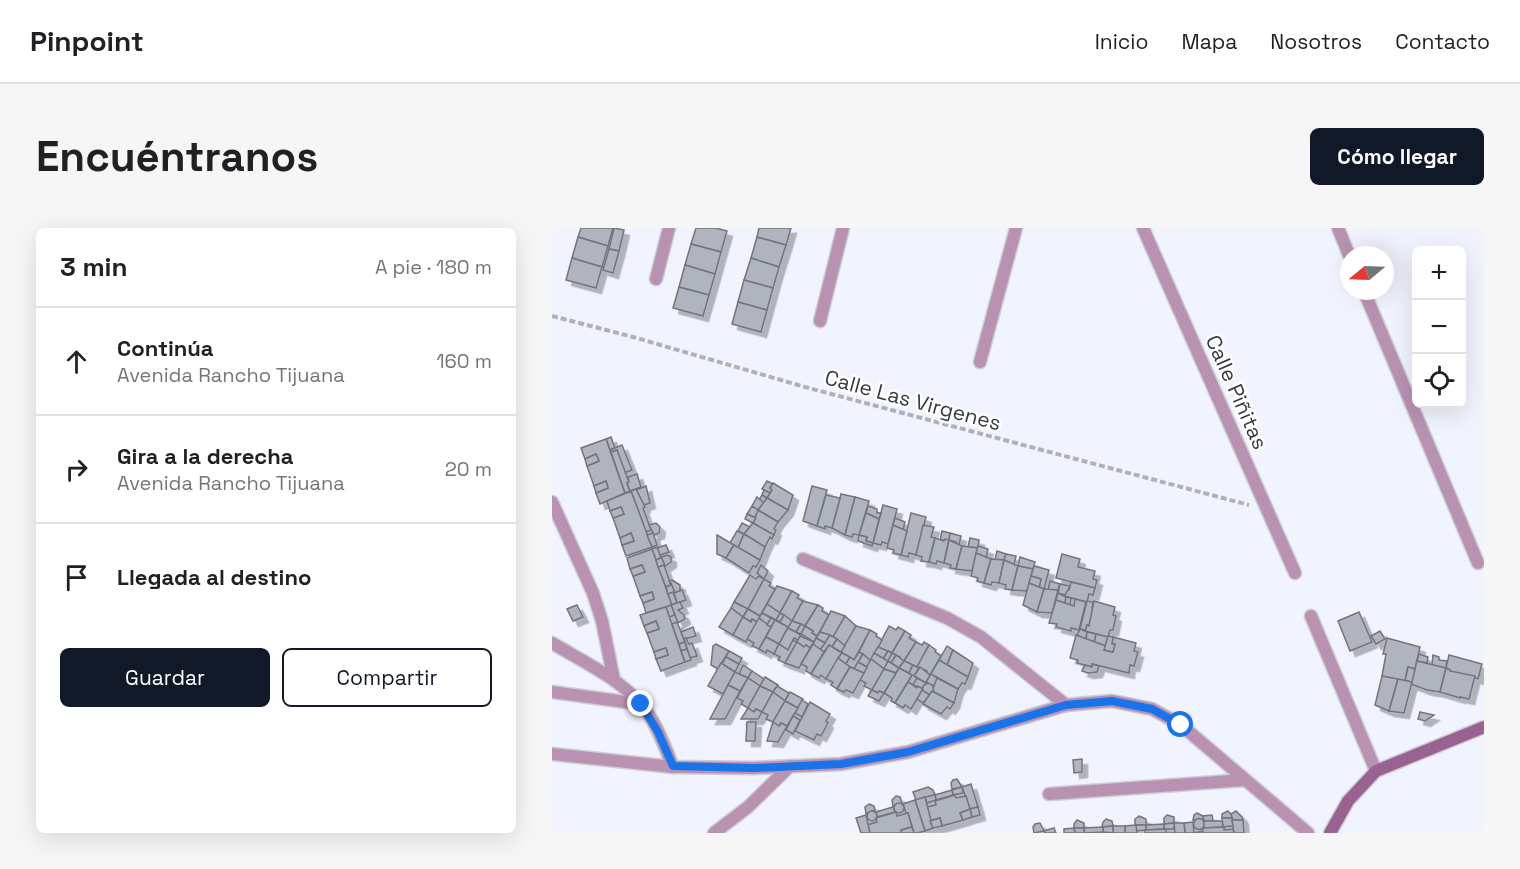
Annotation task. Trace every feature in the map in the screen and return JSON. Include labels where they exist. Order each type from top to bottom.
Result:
[{"type":"main road","points":[[1330,833],[1347,801],[1376,771],[1484,727]]},
{"type":"street","points":[[656,279],[669,228]]},
{"type":"street","points":[[820,321],[843,228]]},
{"type":"street","points":[[980,362],[1016,228]]},
{"type":"street","name":"Calle Piñitas","points":[[1143,228],[1295,573]]},
{"type":"street","points":[[1338,228],[1345,246]]},
{"type":"street","points":[[1369,300],[1478,563]]},
{"type":"street","points":[[552,502],[593,593],[602,621],[614,680]]},
{"type":"street","points":[[802,559],[948,618],[981,637],[1066,705]]},
{"type":"street","points":[[1311,616],[1376,771]]},
{"type":"street","points":[[552,643],[614,680],[641,704],[658,732],[673,766]]},
{"type":"street","points":[[552,692],[641,704]]},
{"type":"street","points":[[552,754],[673,766],[754,768],[841,764],[908,752],[1066,705],[1112,701],[1152,709],[1181,725],[1308,833]]},
{"type":"street","points":[[714,833],[748,807],[790,766]]},
{"type":"street","points":[[1049,794],[1245,780]]},
{"type":"path","name":"Calle Las Virgenes","points":[[552,316],[805,387],[1268,510]]},
{"type":"building","points":[[581,228],[613,228],[608,246],[578,237]]},
{"type":"building","points":[[614,228],[624,230],[619,251],[609,249]]},
{"type":"building","points":[[696,228],[716,228],[727,231],[721,252],[691,244]]},
{"type":"building","points":[[759,228],[791,228],[786,245],[757,237]]},
{"type":"building","points":[[578,237],[608,246],[602,267],[572,258]]},
{"type":"building","points":[[757,237],[786,245],[779,267],[751,258]]},
{"type":"building","points":[[691,244],[721,252],[715,274],[685,265]]},
{"type":"building","points":[[609,249],[619,251],[613,273],[603,270]]},
{"type":"building","points":[[572,258],[602,267],[596,288],[566,280]]},
{"type":"building","points":[[751,258],[779,267],[773,288],[744,280]]},
{"type":"building","points":[[685,265],[715,274],[709,295],[679,287]]},
{"type":"building","points":[[744,280],[773,288],[767,310],[738,302]]},
{"type":"building","points":[[679,287],[709,295],[703,316],[673,308]]},
{"type":"building","points":[[738,302],[767,310],[761,332],[732,324]]},
{"type":"building","points":[[611,437],[615,448],[610,450],[606,439]]},
{"type":"building","points":[[606,439],[625,493],[600,504],[596,493],[608,488],[606,481],[594,486],[587,466],[599,461],[596,454],[585,459],[581,448]]},
{"type":"building","points":[[622,445],[632,470],[624,473],[617,450],[611,452],[610,450]]},
{"type":"building","points":[[617,450],[629,482],[627,483],[630,491],[625,493],[611,452]]},
{"type":"building","points":[[596,454],[599,461],[587,466],[585,459]]},
{"type":"building","points":[[637,474],[641,487],[630,491],[627,483],[629,482],[628,477]]},
{"type":"building","points":[[606,481],[608,488],[596,493],[594,486]]},
{"type":"building","points":[[767,481],[773,484],[770,493],[762,489]]},
{"type":"building","points":[[773,483],[793,495],[788,510],[767,498]]},
{"type":"building","points":[[646,486],[650,503],[644,505],[636,490]]},
{"type":"building","points":[[812,486],[827,490],[817,526],[803,521]]},
{"type":"building","points":[[636,489],[645,507],[643,508],[651,530],[646,532],[631,491]]},
{"type":"building","points":[[764,490],[770,493],[767,498],[762,495]]},
{"type":"building","points":[[631,491],[652,547],[626,556],[622,545],[634,541],[631,533],[620,538],[613,518],[624,514],[621,507],[610,511],[607,501]]},
{"type":"building","points":[[841,494],[855,497],[845,535],[832,528]]},
{"type":"building","points":[[762,495],[767,498],[764,503],[759,500]]},
{"type":"building","points":[[826,495],[840,498],[832,528],[825,526],[825,529],[817,526]]},
{"type":"building","points":[[757,497],[764,503],[758,510],[752,506]]},
{"type":"building","points":[[855,497],[869,501],[859,535],[853,534],[852,537],[845,535]]},
{"type":"building","points":[[767,498],[788,510],[778,522],[758,510]]},
{"type":"building","points":[[883,505],[897,509],[888,544],[882,542],[881,545],[873,543]]},
{"type":"building","points":[[752,506],[758,510],[756,518],[747,514]]},
{"type":"building","points":[[868,506],[877,509],[877,513],[881,513],[879,519],[866,513]]},
{"type":"building","points":[[621,507],[624,514],[613,518],[610,511]]},
{"type":"building","points":[[758,510],[778,522],[774,535],[753,523]]},
{"type":"building","points":[[866,513],[879,519],[873,543],[866,541],[867,537],[859,535]]},
{"type":"building","points":[[911,513],[926,517],[916,555],[909,553],[908,557],[901,555]]},
{"type":"building","points":[[747,514],[756,518],[753,523],[745,519]]},
{"type":"building","points":[[895,518],[905,522],[903,530],[893,525]]},
{"type":"building","points":[[656,523],[660,527],[659,533],[654,535],[649,525]]},
{"type":"building","points":[[742,523],[750,527],[744,534],[738,531]]},
{"type":"building","points":[[753,523],[774,535],[772,539],[770,537],[765,547],[744,534]]},
{"type":"building","points":[[893,525],[907,531],[901,555],[887,548]]},
{"type":"building","points":[[923,525],[934,527],[931,537],[935,538],[929,562],[921,561],[922,557],[916,555]]},
{"type":"building","points":[[737,531],[744,534],[738,548],[730,543]]},
{"type":"building","points":[[942,531],[950,533],[949,540],[940,540]]},
{"type":"building","points":[[631,533],[634,541],[622,545],[620,538]]},
{"type":"building","points":[[653,533],[657,545],[652,547],[647,535]]},
{"type":"building","points":[[950,533],[961,536],[959,545],[949,540]]},
{"type":"building","points":[[744,534],[765,547],[760,560],[738,548]]},
{"type":"building","points":[[717,535],[734,545],[726,558],[717,554]]},
{"type":"building","points":[[859,535],[867,537],[866,541],[873,543],[872,546],[858,541]]},
{"type":"building","points":[[935,538],[949,540],[944,563],[929,562]]},
{"type":"building","points":[[970,538],[979,540],[978,548],[968,547]]},
{"type":"building","points":[[949,540],[962,546],[956,569],[944,563]]},
{"type":"building","points":[[666,545],[669,552],[660,555],[657,548]]},
{"type":"building","points":[[734,545],[760,560],[749,573],[726,558]]},
{"type":"building","points":[[962,546],[978,548],[972,571],[956,569]]},
{"type":"building","points":[[978,546],[988,549],[986,558],[976,553]]},
{"type":"building","points":[[657,547],[661,558],[656,560],[652,549]]},
{"type":"building","points":[[652,549],[672,605],[646,613],[643,603],[654,599],[652,592],[640,596],[633,576],[645,572],[642,565],[630,569],[627,558]]},
{"type":"building","points":[[997,551],[1006,554],[1004,560],[995,560]]},
{"type":"building","points":[[976,553],[991,559],[984,583],[971,576]]},
{"type":"building","points":[[1006,554],[1016,556],[1014,565],[1004,560]]},
{"type":"building","points":[[1062,554],[1080,559],[1078,567],[1095,571],[1093,579],[1097,580],[1095,588],[1056,578]]},
{"type":"building","points":[[667,555],[671,557],[671,562],[665,566],[661,557]]},
{"type":"building","points":[[661,556],[665,566],[658,567],[656,560]]},
{"type":"building","points":[[1020,557],[1035,562],[1033,569],[1018,566]]},
{"type":"building","points":[[991,559],[1004,560],[999,583],[992,582],[991,585],[984,583]]},
{"type":"building","points":[[1004,560],[1018,566],[1012,590],[1005,589],[1006,585],[999,583]]},
{"type":"building","points":[[642,565],[645,572],[633,576],[630,569]]},
{"type":"building","points":[[664,565],[671,585],[666,587],[658,567]]},
{"type":"building","points":[[761,565],[768,571],[764,579],[757,573]]},
{"type":"building","points":[[1018,566],[1033,569],[1027,591],[1012,590]]},
{"type":"building","points":[[1034,566],[1049,570],[1044,589],[1039,588],[1041,579],[1031,576]]},
{"type":"building","points":[[750,575],[756,579],[758,576],[764,579],[748,609],[734,602]]},
{"type":"building","points":[[1031,576],[1041,579],[1039,588],[1029,583]]},
{"type":"building","points":[[764,579],[771,583],[769,586],[775,589],[760,616],[748,609]]},
{"type":"building","points":[[672,580],[680,585],[680,591],[675,593],[669,581]]},
{"type":"building","points":[[1050,581],[1060,584],[1058,590],[1048,590]]},
{"type":"building","points":[[1071,582],[1095,588],[1093,595],[1089,594],[1087,602],[1064,596]]},
{"type":"building","points":[[671,583],[675,593],[668,594],[666,587],[671,585]]},
{"type":"building","points":[[1029,583],[1044,589],[1037,612],[1023,605]]},
{"type":"building","points":[[1060,584],[1070,586],[1065,595],[1058,593]]},
{"type":"building","points":[[777,586],[792,591],[780,613],[767,604]]},
{"type":"building","points":[[1044,589],[1058,590],[1052,613],[1037,612]]},
{"type":"building","points":[[682,590],[686,600],[677,603],[674,593]]},
{"type":"building","points":[[792,591],[799,595],[797,598],[803,601],[792,621],[780,613]]},
{"type":"building","points":[[652,592],[654,599],[643,603],[640,596]]},
{"type":"building","points":[[673,592],[677,603],[672,605],[668,594]]},
{"type":"building","points":[[1058,593],[1066,597],[1065,604],[1056,600]]},
{"type":"building","points":[[1066,597],[1071,598],[1070,605],[1065,604]]},
{"type":"building","points":[[1075,599],[1086,602],[1079,630],[1071,628],[1071,631],[1049,623],[1056,600],[1074,606]]},
{"type":"building","points":[[803,601],[818,605],[805,626],[792,621]]},
{"type":"building","points":[[1087,601],[1093,602],[1093,608],[1086,630],[1080,629]]},
{"type":"building","points":[[1094,601],[1115,607],[1113,630],[1110,630],[1108,637],[1085,631],[1087,625],[1089,626]]},
{"type":"building","points":[[680,602],[683,608],[678,610],[685,619],[678,623],[671,605]]},
{"type":"building","points":[[734,602],[748,609],[743,617],[731,608]]},
{"type":"building","points":[[767,604],[780,613],[776,620],[762,613]]},
{"type":"building","points":[[577,605],[583,617],[573,621],[567,609]]},
{"type":"building","points":[[671,605],[675,615],[669,617],[666,607]]},
{"type":"building","points":[[818,605],[829,615],[817,636],[805,626]]},
{"type":"building","points":[[666,607],[685,662],[661,671],[656,659],[668,655],[666,648],[654,652],[647,633],[659,629],[656,621],[644,626],[640,615]]},
{"type":"building","points":[[731,608],[743,617],[733,635],[719,627]]},
{"type":"building","points":[[748,609],[760,616],[757,622],[752,619],[751,622],[743,617]]},
{"type":"building","points":[[831,611],[845,616],[833,637],[820,632]]},
{"type":"building","points":[[1359,612],[1372,642],[1350,651],[1338,621]]},
{"type":"building","points":[[762,613],[771,618],[767,625],[759,618]]},
{"type":"building","points":[[780,613],[784,615],[780,622],[776,620]]},
{"type":"building","points":[[784,615],[792,621],[788,628],[780,622]]},
{"type":"building","points":[[845,616],[856,626],[845,646],[833,637]]},
{"type":"building","points":[[743,617],[751,622],[752,619],[757,622],[746,642],[733,635]]},
{"type":"building","points":[[759,618],[771,627],[759,649],[752,646],[754,643],[747,639]]},
{"type":"building","points":[[771,618],[775,620],[771,627],[767,625]]},
{"type":"building","points":[[775,620],[788,627],[779,644],[766,637]]},
{"type":"building","points":[[656,621],[659,629],[647,633],[644,626]]},
{"type":"building","points":[[792,621],[801,624],[796,632],[788,628]]},
{"type":"building","points":[[677,622],[685,642],[679,644],[672,624]]},
{"type":"building","points":[[801,624],[805,626],[801,634],[796,632]]},
{"type":"building","points":[[805,626],[817,636],[814,642],[801,634]]},
{"type":"building","points":[[856,626],[870,630],[854,660],[841,652]]},
{"type":"building","points":[[889,626],[905,631],[892,653],[878,647]]},
{"type":"building","points":[[693,627],[696,636],[684,639],[681,632]]},
{"type":"building","points":[[788,628],[801,635],[798,640],[794,638],[788,650],[779,644]]},
{"type":"building","points":[[1080,629],[1087,632],[1086,640],[1077,635]]},
{"type":"building","points":[[870,630],[882,640],[871,661],[859,652]]},
{"type":"building","points":[[905,631],[911,635],[909,638],[916,642],[904,661],[892,653]]},
{"type":"building","points":[[1380,631],[1385,639],[1376,644],[1371,636]]},
{"type":"building","points":[[820,632],[830,635],[825,643],[816,638]]},
{"type":"building","points":[[1087,632],[1096,634],[1095,642],[1086,640]]},
{"type":"building","points":[[1096,634],[1108,637],[1106,646],[1094,643]]},
{"type":"building","points":[[830,635],[837,639],[832,647],[829,645],[824,652],[820,650]]},
{"type":"building","points":[[1076,635],[1106,646],[1104,650],[1113,652],[1115,644],[1112,644],[1113,637],[1136,643],[1134,651],[1138,652],[1134,666],[1130,665],[1129,673],[1092,664],[1092,667],[1077,663],[1078,660],[1070,658]]},
{"type":"building","points":[[800,636],[814,642],[810,648],[797,642]]},
{"type":"building","points":[[1108,636],[1113,637],[1112,644],[1115,644],[1113,652],[1104,650]]},
{"type":"building","points":[[766,637],[779,644],[774,654],[759,649]]},
{"type":"building","points":[[686,638],[689,644],[692,643],[697,656],[690,658],[684,639]]},
{"type":"building","points":[[816,638],[825,643],[820,650],[813,644]]},
{"type":"building","points":[[1387,638],[1420,647],[1415,669],[1408,667],[1405,681],[1382,676],[1386,654],[1383,654]]},
{"type":"building","points":[[837,639],[845,646],[841,652],[832,647]]},
{"type":"building","points":[[793,640],[797,642],[785,663],[778,660],[780,657],[774,654],[779,644],[788,650]]},
{"type":"building","points":[[685,642],[687,649],[681,651],[679,644]]},
{"type":"building","points":[[797,642],[810,648],[799,668],[785,663]]},
{"type":"building","points":[[916,642],[929,645],[917,667],[904,661]]},
{"type":"building","points":[[716,644],[729,651],[718,669],[711,665],[713,646]]},
{"type":"building","points":[[813,644],[824,652],[811,674],[806,671],[807,667],[801,664]]},
{"type":"building","points":[[829,645],[842,653],[826,679],[821,675],[819,678],[811,674]]},
{"type":"building","points":[[929,645],[941,656],[930,675],[926,673],[927,671],[917,667]]},
{"type":"building","points":[[947,646],[953,650],[947,665],[939,660]]},
{"type":"building","points":[[878,647],[888,651],[883,659],[874,653]]},
{"type":"building","points":[[666,648],[668,655],[656,659],[654,652]]},
{"type":"building","points":[[687,649],[691,660],[685,662],[681,651]]},
{"type":"building","points":[[953,650],[973,663],[968,677],[947,665]]},
{"type":"building","points":[[729,651],[742,658],[739,664],[726,657]]},
{"type":"building","points":[[888,651],[892,653],[888,661],[883,659]]},
{"type":"building","points":[[859,652],[863,654],[854,669],[845,665],[850,657],[854,660]]},
{"type":"building","points":[[842,653],[850,657],[845,665],[838,658]]},
{"type":"building","points":[[874,653],[888,661],[884,669],[871,659]]},
{"type":"building","points":[[892,653],[896,655],[891,663],[888,661]]},
{"type":"building","points":[[863,654],[871,661],[867,667],[858,662]]},
{"type":"building","points":[[1419,654],[1428,657],[1427,663],[1417,661]]},
{"type":"building","points":[[896,655],[904,661],[899,668],[891,663]]},
{"type":"building","points":[[1433,655],[1439,657],[1439,660],[1447,661],[1446,668],[1432,665]]},
{"type":"building","points":[[1449,655],[1482,664],[1478,679],[1446,668]]},
{"type":"building","points":[[726,657],[739,664],[735,672],[722,664]]},
{"type":"building","points":[[838,658],[850,667],[837,689],[831,685],[833,682],[826,679]]},
{"type":"building","points":[[871,659],[884,669],[872,690],[864,686],[866,683],[860,680]]},
{"type":"building","points":[[939,660],[968,677],[965,684],[962,683],[958,689],[931,674]]},
{"type":"building","points":[[888,661],[899,668],[896,673],[884,669]]},
{"type":"building","points":[[904,661],[913,665],[909,673],[899,668]]},
{"type":"building","points":[[1417,661],[1446,668],[1440,692],[1411,684]]},
{"type":"building","points":[[858,662],[867,667],[864,673],[854,669]]},
{"type":"building","points":[[721,663],[735,672],[723,694],[708,686]]},
{"type":"building","points":[[1092,664],[1099,666],[1097,672],[1082,671],[1085,665],[1092,667]]},
{"type":"building","points":[[743,665],[752,671],[748,678],[739,674]]},
{"type":"building","points":[[913,665],[919,668],[914,676],[917,678],[913,685],[908,682],[912,675],[909,673]]},
{"type":"building","points":[[850,667],[864,673],[853,693],[837,689]]},
{"type":"building","points":[[920,667],[930,675],[926,683],[914,676]]},
{"type":"building","points":[[1408,667],[1415,669],[1412,682],[1405,681]]},
{"type":"building","points":[[899,668],[912,675],[895,703],[884,693]]},
{"type":"building","points":[[1446,668],[1450,671],[1475,676],[1469,699],[1440,692]]},
{"type":"building","points":[[884,669],[896,673],[884,693],[879,691],[878,693],[872,690]]},
{"type":"building","points":[[752,671],[764,679],[760,686],[748,678]]},
{"type":"building","points":[[735,672],[748,678],[740,691],[728,685]]},
{"type":"building","points":[[931,674],[937,678],[935,687],[926,682]]},
{"type":"building","points":[[1382,676],[1398,679],[1389,711],[1375,705]]},
{"type":"building","points":[[765,677],[778,685],[773,692],[760,686]]},
{"type":"building","points":[[748,678],[760,686],[748,708],[741,704],[743,701],[737,698]]},
{"type":"building","points":[[917,678],[926,683],[923,689],[913,685]]},
{"type":"building","points":[[937,678],[958,689],[954,703],[932,691]]},
{"type":"building","points":[[1398,679],[1412,682],[1404,713],[1389,711]]},
{"type":"building","points":[[908,682],[923,689],[911,709],[905,705],[903,708],[895,703]]},
{"type":"building","points":[[928,684],[932,685],[932,693],[928,694],[924,693],[923,689],[924,685]]},
{"type":"building","points":[[728,685],[740,691],[725,719],[710,719]]},
{"type":"building","points":[[760,686],[773,692],[762,712],[756,709],[754,712],[748,708]]},
{"type":"building","points":[[777,686],[789,693],[785,701],[773,692]]},
{"type":"building","points":[[872,690],[884,693],[879,701],[868,696]]},
{"type":"building","points":[[922,690],[930,695],[923,703],[917,699]]},
{"type":"building","points":[[932,691],[954,703],[950,709],[947,707],[941,714],[923,704]]},
{"type":"building","points":[[773,692],[785,701],[773,722],[766,719],[768,715],[762,712]]},
{"type":"building","points":[[790,692],[803,699],[798,708],[785,701]]},
{"type":"building","points":[[802,700],[808,704],[802,717],[795,713]]},
{"type":"building","points":[[785,701],[798,708],[787,726],[781,723],[779,726],[773,722]]},
{"type":"building","points":[[810,702],[830,714],[821,736],[817,734],[814,740],[795,731]]},
{"type":"building","points":[[748,708],[754,712],[756,709],[762,712],[758,719],[741,719]]},
{"type":"building","points":[[1420,712],[1434,715],[1425,721],[1418,719]]},
{"type":"building","points":[[793,716],[800,720],[793,734],[786,730]]},
{"type":"building","points":[[747,722],[756,722],[755,741],[746,741]]},
{"type":"building","points":[[773,722],[779,726],[781,723],[787,726],[778,742],[767,741]]},
{"type":"building","points":[[1082,759],[1082,772],[1074,773],[1073,760]]},
{"type":"building","points":[[957,779],[962,787],[952,789],[951,783]]},
{"type":"building","points":[[971,784],[978,807],[970,809],[962,787]]},
{"type":"building","points":[[928,787],[935,795],[916,800],[913,792]]},
{"type":"building","points":[[962,787],[963,793],[953,795],[952,790]]},
{"type":"building","points":[[952,790],[953,795],[936,800],[935,795]]},
{"type":"building","points":[[935,795],[936,800],[927,803],[925,797]]},
{"type":"building","points":[[955,795],[956,798],[966,796],[970,809],[960,813],[963,820],[942,826],[940,818],[930,821],[926,807],[936,805],[935,801]]},
{"type":"building","points":[[896,796],[900,797],[902,803],[893,806],[892,800]]},
{"type":"building","points":[[925,797],[933,828],[925,831],[915,800]]},
{"type":"building","points":[[915,800],[925,831],[917,833],[914,833],[903,804]]},
{"type":"building","points":[[899,803],[904,808],[899,813],[894,808]]},
{"type":"building","points":[[869,804],[874,806],[875,810],[866,814],[865,807]]},
{"type":"building","points":[[893,807],[895,812],[877,817],[876,812]]},
{"type":"building","points":[[978,807],[980,815],[972,817],[970,809]]},
{"type":"building","points":[[970,809],[972,817],[963,820],[960,813]]},
{"type":"building","points":[[872,811],[876,812],[876,820],[872,821],[868,820],[867,816],[868,812]]},
{"type":"building","points":[[1228,811],[1233,820],[1222,818],[1222,814]]},
{"type":"building","points":[[1236,811],[1243,820],[1233,820],[1231,814]]},
{"type":"building","points":[[896,812],[897,816],[908,813],[912,827],[901,830],[902,833],[870,833],[867,825],[877,822],[876,818]]},
{"type":"building","points":[[1197,813],[1203,816],[1204,820],[1193,820]]},
{"type":"building","points":[[866,815],[870,833],[861,833],[856,818]]},
{"type":"building","points":[[1167,815],[1174,817],[1174,823],[1164,824],[1164,818]]},
{"type":"building","points":[[1212,815],[1213,821],[1204,821],[1203,816]]},
{"type":"building","points":[[1139,816],[1146,819],[1146,825],[1135,825],[1135,819]]},
{"type":"building","points":[[940,818],[942,826],[933,828],[930,821]]},
{"type":"building","points":[[1222,818],[1232,818],[1233,826],[1223,827]]},
{"type":"building","points":[[1106,819],[1112,821],[1113,826],[1102,827]]},
{"type":"building","points":[[1199,819],[1203,820],[1203,828],[1199,829],[1195,828],[1194,824],[1195,820]]},
{"type":"building","points":[[1077,820],[1084,823],[1084,828],[1074,828]]},
{"type":"building","points":[[1232,820],[1243,820],[1244,833],[1234,833]]},
{"type":"building","points":[[1204,821],[1222,821],[1223,827],[1204,828]]},
{"type":"building","points":[[1193,822],[1194,833],[1185,833],[1184,823]]},
{"type":"building","points":[[1040,823],[1044,831],[1034,833],[1033,827]]},
{"type":"building","points":[[1174,823],[1184,823],[1185,833],[1175,833]]},
{"type":"building","points":[[1174,823],[1174,829],[1164,829],[1164,824]]},
{"type":"building","points":[[1164,824],[1164,829],[1146,830],[1146,825]]},
{"type":"building","points":[[1136,825],[1146,825],[1146,830],[1136,831]]},
{"type":"building","points":[[1136,825],[1137,833],[1125,833],[1125,826]]},
{"type":"building","points":[[1113,826],[1125,826],[1125,833],[1113,833]]},
{"type":"building","points":[[1113,826],[1113,833],[1103,832],[1103,827]]},
{"type":"building","points":[[912,827],[914,833],[902,833],[901,830]]},
{"type":"building","points":[[1103,827],[1103,832],[1084,833],[1084,828]]},
{"type":"building","points":[[1224,827],[1224,830],[1233,829],[1234,833],[1194,833],[1203,831],[1203,828]]},
{"type":"building","points":[[1054,828],[1056,833],[1045,833],[1044,831]]},
{"type":"building","points":[[1074,828],[1084,828],[1084,833],[1075,833]]},
{"type":"building","points":[[1074,828],[1075,833],[1064,833],[1064,829]]},
{"type":"building","points":[[1166,829],[1166,833],[1145,833],[1145,830]]},
{"type":"route","points":[[641,704],[658,732],[673,766],[754,768],[841,764],[908,752],[1066,705],[1112,701],[1152,709],[1181,725]]}]
